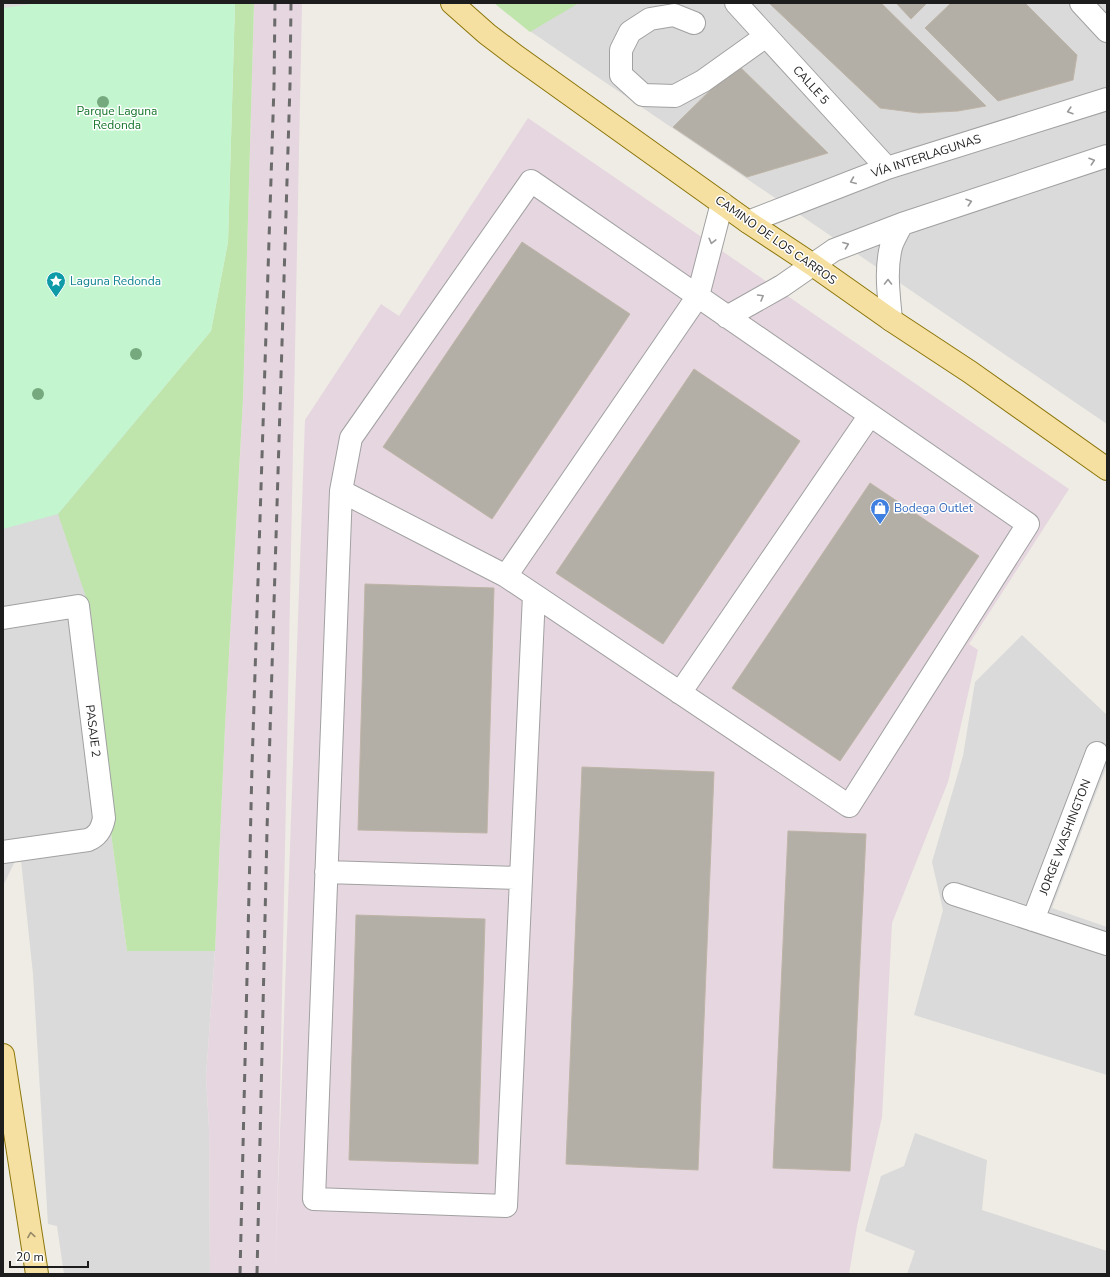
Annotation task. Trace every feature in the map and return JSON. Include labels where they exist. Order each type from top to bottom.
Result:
[{"type":"main road","name":"CAMINO DE LOS CARROS","points":[[452,3],[487,34],[516,56],[748,222],[970,372],[1107,469]]},
{"type":"main road","points":[[3,1055],[37,1274]]},
{"type":"street","name":"CALLE 5","points":[[736,3],[887,168]]},
{"type":"street","points":[[1081,3],[1107,31]]},
{"type":"street","points":[[694,23],[674,15],[650,19],[630,32],[621,50],[621,75],[643,95],[675,96],[703,81],[766,36]]},
{"type":"street","name":"VÍA INTERLAGUNAS","points":[[748,222],[887,168],[1107,99]]},
{"type":"street","points":[[727,317],[782,286],[834,250],[902,224],[1107,156]]},
{"type":"street","points":[[341,491],[506,576],[849,806],[1028,524],[531,181],[351,438],[341,491],[314,1199],[506,1206],[534,595]]},
{"type":"street","points":[[506,576],[698,296],[722,203]]},
{"type":"street","points":[[891,320],[888,286],[889,262],[891,247],[902,224]]},
{"type":"street","points":[[680,693],[870,415]]},
{"type":"street","name":"PASAJE 2","points":[[3,618],[78,606],[104,818],[100,832],[88,840],[3,852]]},
{"type":"street","name":"JORGE WASHINGTON","points":[[1033,920],[1097,753]]},
{"type":"street","points":[[326,872],[521,878]]},
{"type":"street","points":[[954,894],[1107,944]]},
{"type":"shaded area","points":[[3,3],[234,3],[97,681],[111,833],[127,951],[215,951],[206,1077],[209,1128],[210,1274],[64,1274],[57,1226],[48,1224],[33,974],[20,851],[3,886]]},
{"type":"shaded area","points":[[254,3],[302,3],[279,1145],[275,1274],[210,1274],[209,1128],[206,1077],[215,951],[225,727],[243,400]]},
{"type":"shaded area","points":[[498,3],[1107,3],[1107,424],[524,27]]},
{"type":"shaded area","points":[[528,118],[1069,489],[969,644],[978,650],[948,782],[892,923],[882,1117],[857,1226],[849,1274],[275,1274],[305,420],[381,304],[399,316]]},
{"type":"shaded area","points":[[1022,635],[1107,715],[1107,765],[1052,908],[1107,927],[1107,1075],[914,1015],[943,910],[932,862],[963,756],[975,682]]},
{"type":"shaded area","points":[[915,1133],[987,1160],[982,1210],[1107,1251],[1107,1274],[907,1274],[915,1251],[865,1231],[881,1176],[904,1166]]},
{"type":"green space","name":"Parque Laguna Redonda","points":[[39,3],[235,3],[228,242],[211,331],[58,514],[3,529],[3,8]]},
{"type":"green space","points":[[235,3],[254,3],[243,399],[225,727],[215,951],[127,951],[111,833],[91,612],[58,514],[211,331],[228,242]]},
{"type":"green space","points":[[494,3],[579,3],[530,32]]},
{"type":"building","points":[[769,3],[881,3],[986,106],[958,111],[919,113],[880,108]]},
{"type":"building","points":[[896,3],[927,3],[911,19]]},
{"type":"building","points":[[951,3],[1025,3],[1077,55],[1073,80],[998,101],[925,28]]},
{"type":"building","points":[[737,64],[828,153],[747,177],[673,127]]},
{"type":"building","points":[[522,242],[630,314],[492,519],[383,447]]},
{"type":"building","points":[[694,369],[800,441],[663,644],[556,573]]},
{"type":"building","points":[[870,483],[979,556],[840,761],[732,688]]},
{"type":"building","points":[[365,584],[494,588],[487,833],[358,830]]},
{"type":"building","points":[[582,767],[714,772],[698,1170],[566,1164]]},
{"type":"building","points":[[788,831],[866,834],[850,1171],[773,1168]]},
{"type":"building","points":[[356,915],[485,919],[478,1164],[349,1160]]},
{"type":"railway","points":[[240,1274],[252,766],[274,86],[275,3]]},
{"type":"railway","points":[[257,1274],[267,830],[290,84],[291,3]]},
{"type":"place","name":"Laguna Redonda","points":[[56,298]]},
{"type":"place","name":"Bodega Outlet","points":[[880,525]]}]
